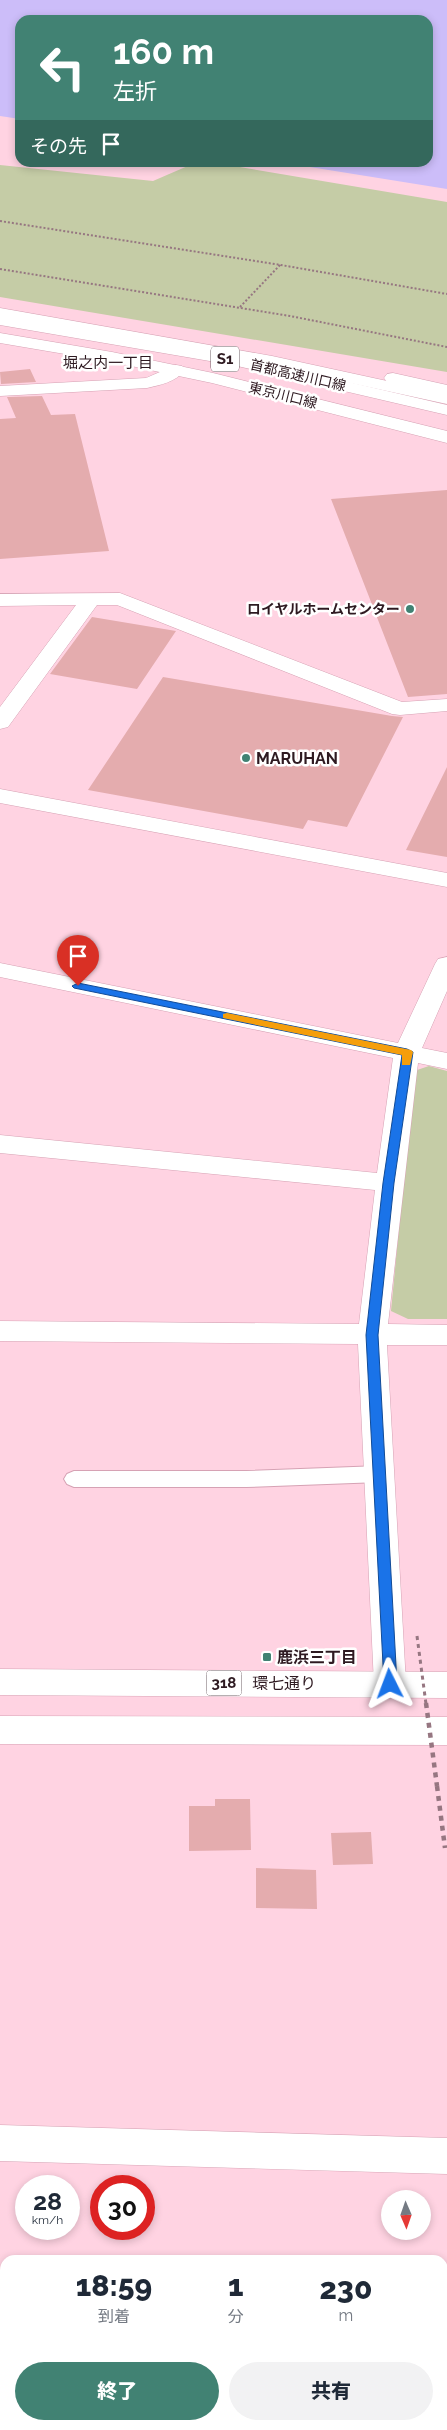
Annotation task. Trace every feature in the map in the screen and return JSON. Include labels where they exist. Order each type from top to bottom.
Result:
[{"type":"main road","name":"首都高速川口線","points":[[0,307],[342,366],[447,390]]},
{"type":"main road","name":"東京川口線","points":[[0,313],[272,361],[447,399]]},
{"type":"main road","name":"首都高速川口線","points":[[0,320],[233,360],[447,410]]},
{"type":"main road","name":"東京川口線","points":[[0,338],[176,370],[320,404],[447,437]]},
{"type":"main road","points":[[0,391],[147,383],[162,379],[176,370]]},
{"type":"main road","points":[[323,380],[447,418]]},
{"type":"main road","points":[[0,600],[120,599],[400,709],[447,705]]},
{"type":"main road","points":[[0,722],[90,600]]},
{"type":"main road","points":[[0,796],[447,880]]},
{"type":"main road","points":[[390,1684],[372,1335],[389,1183],[407,1052],[447,964]]},
{"type":"main road","points":[[0,970],[447,1061]]},
{"type":"main road","points":[[0,1144],[389,1183]]},
{"type":"main road","points":[[0,1331],[447,1335]]},
{"type":"main road","name":"環七通り","points":[[0,1682],[447,1684]]},
{"type":"main road","points":[[0,1730],[447,1731]]},
{"type":"main road","points":[[0,2143],[447,2156]]},
{"type":"lane","points":[[74,1479],[246,1479],[380,1474]]},
{"type":"path","points":[[0,221],[281,265],[447,294]]},
{"type":"path","points":[[239,308],[281,265]]},
{"type":"path","points":[[0,269],[239,308],[447,347]]},
{"type":"path","points":[[417,1636],[445,1848]]},
{"type":"green space","points":[[0,165],[153,181],[185,167],[240,167],[447,202],[447,372],[0,297]]},
{"type":"green space","points":[[429,1066],[447,1071],[447,1319],[408,1319],[391,1311],[414,1071]]},
{"type":"shaded area","points":[[0,0],[447,0],[447,189],[310,167],[433,167],[433,15],[15,15],[15,118],[0,116]]},
{"type":"building","points":[[30,369],[36,382],[1,384],[0,372]]},
{"type":"building","points":[[42,396],[51,415],[75,414],[109,551],[0,559],[0,419],[16,418],[7,397]]},
{"type":"building","name":"ロイヤルホームセンター","points":[[447,490],[447,694],[408,697],[331,499]]},
{"type":"building","points":[[92,617],[176,631],[137,689],[50,674]]},
{"type":"building","name":"MARUHAN","points":[[163,677],[403,717],[347,827],[308,820],[303,829],[88,790]]},
{"type":"building","points":[[447,767],[447,857],[406,850]]},
{"type":"building","points":[[215,1799],[250,1799],[251,1850],[189,1851],[189,1806],[215,1806]]},
{"type":"building","points":[[371,1832],[373,1864],[333,1865],[331,1833]]},
{"type":"building","points":[[256,1868],[316,1870],[317,1909],[256,1908]]},
{"type":"slow traffic","points":[[227,1016],[407,1052],[406,1062]]},
{"type":"place","name":"ロイヤルホームセンター","points":[[410,609]]},
{"type":"place","name":"MARUHAN","points":[[246,758]]},
{"type":"place","name":"鹿浜三丁目","points":[[267,1657]]},
{"type":"district","name":"堀之内一丁目","points":[[108,363]]},
{"type":"route","points":[[78,986],[407,1052],[389,1183],[372,1335],[390,1684]]}]
